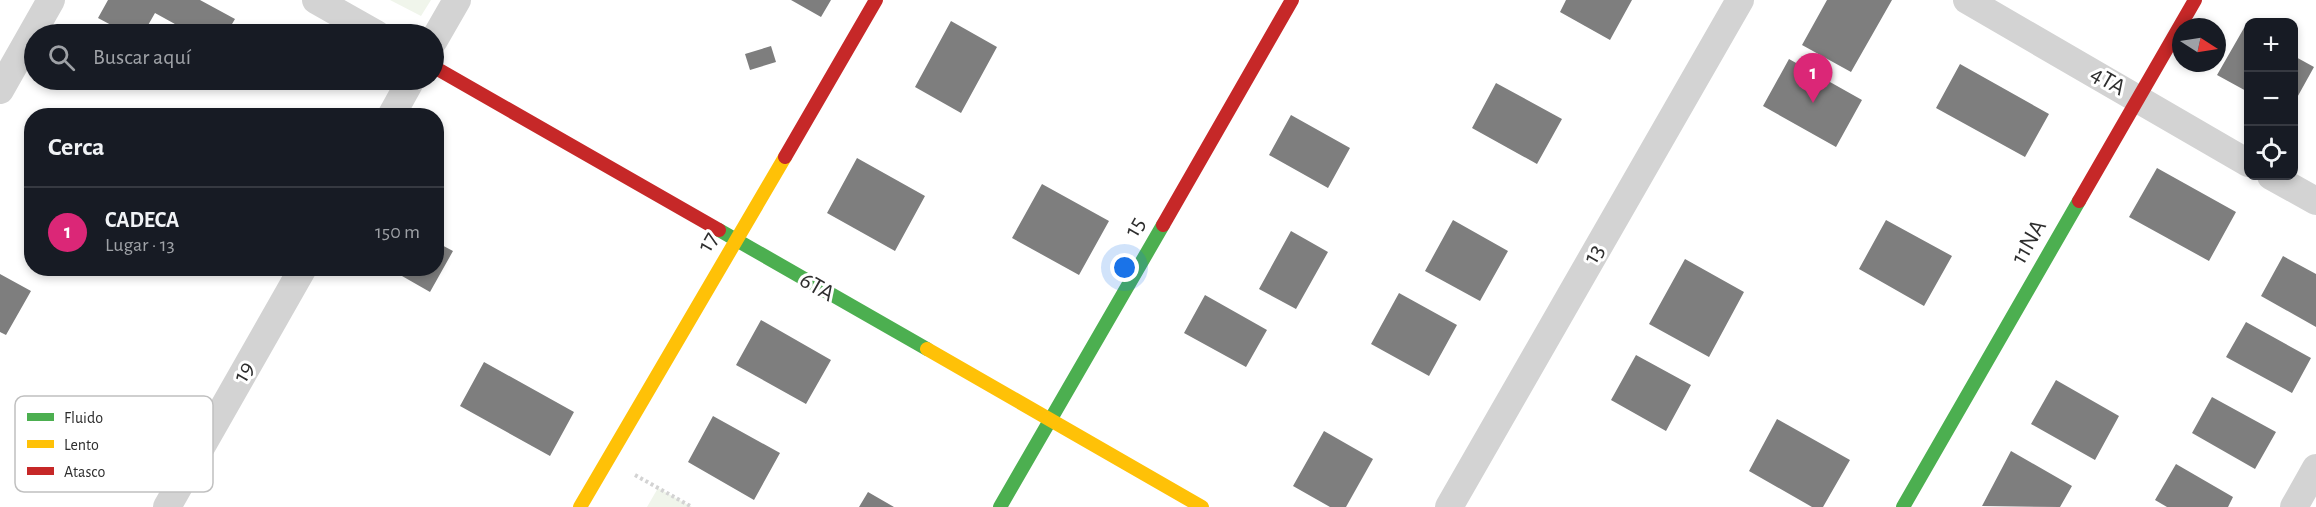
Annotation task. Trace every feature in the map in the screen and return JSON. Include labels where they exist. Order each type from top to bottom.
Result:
[{"type":"street","points":[[37,24],[51,0]]},
{"type":"street","points":[[316,0],[358,24]]},
{"type":"street","points":[[443,24],[457,0]]},
{"type":"street","name":"17","points":[[580,507],[876,0]]},
{"type":"street","name":"15","points":[[1000,507],[1292,0]]},
{"type":"street","name":"13","points":[[1449,507],[1740,0]]},
{"type":"street","name":"4TA","points":[[1967,0],[2244,161]]},
{"type":"street","name":"11NA","points":[[1903,507],[2195,0]]},
{"type":"street","points":[[0,90],[24,48]]},
{"type":"street","name":"6TA","points":[[444,74],[1202,507]]},
{"type":"street","points":[[395,108],[405,90]]},
{"type":"street","points":[[2278,180],[2316,201]]},
{"type":"street","name":"19","points":[[213,426],[298,276]]},
{"type":"street","points":[[2294,507],[2316,468]]},
{"type":"street","name":"19","points":[[167,507],[176,492]]},
{"type":"path","points":[[608,459],[692,507]]},
{"type":"shaded area","points":[[390,0],[431,0],[421,16]]},
{"type":"shaded area","points":[[658,488],[692,507],[647,507]]},
{"type":"building","points":[[108,0],[200,0],[235,19],[232,24],[175,24],[155,13],[149,24],[109,24],[98,18]]},
{"type":"building","points":[[791,0],[831,0],[821,17]]},
{"type":"building","points":[[1566,0],[1632,0],[1610,40],[1560,12]]},
{"type":"building","points":[[1827,0],[1892,0],[1851,72],[1802,45]]},
{"type":"building","points":[[951,21],[997,47],[961,113],[915,87]]},
{"type":"building","points":[[2244,28],[2244,90],[2217,75],[2219,72],[2226,72],[2226,59]]},
{"type":"building","points":[[771,46],[776,62],[750,70],[745,54]]},
{"type":"building","points":[[2298,58],[2314,67],[2298,96]]},
{"type":"building","points":[[1789,59],[1862,100],[1836,147],[1763,106]]},
{"type":"building","points":[[1960,64],[2049,114],[2025,157],[1936,108]]},
{"type":"building","points":[[1496,83],[1562,119],[1537,164],[1472,128]]},
{"type":"building","points":[[1291,115],[1350,148],[1328,188],[1269,155]]},
{"type":"building","points":[[857,158],[925,196],[895,251],[827,213]]},
{"type":"building","points":[[2157,168],[2236,212],[2209,261],[2129,217]]},
{"type":"building","points":[[1042,184],[1109,221],[1079,275],[1012,238]]},
{"type":"building","points":[[1453,220],[1508,251],[1480,301],[1425,271]]},
{"type":"building","points":[[1886,220],[1952,256],[1924,306],[1859,269]]},
{"type":"building","points":[[1291,231],[1328,252],[1296,309],[1259,289]]},
{"type":"building","points":[[444,246],[453,251],[444,267]]},
{"type":"building","points":[[2283,256],[2316,274],[2316,327],[2261,296]]},
{"type":"building","points":[[1685,259],[1744,292],[1709,357],[1649,324]]},
{"type":"building","points":[[0,274],[31,291],[6,335],[0,332]]},
{"type":"building","points":[[402,276],[439,276],[430,292]]},
{"type":"building","points":[[1399,293],[1457,325],[1429,376],[1371,344]]},
{"type":"building","points":[[1205,295],[1267,330],[1246,367],[1184,333]]},
{"type":"building","points":[[761,320],[831,360],[806,404],[736,365]]},
{"type":"building","points":[[2246,322],[2311,358],[2292,393],[2226,357]]},
{"type":"building","points":[[1636,355],[1691,385],[1666,431],[1611,400]]},
{"type":"building","points":[[484,362],[574,412],[550,456],[460,406]]},
{"type":"building","points":[[2056,380],[2119,416],[2095,460],[2031,424]]},
{"type":"building","points":[[2212,397],[2276,432],[2255,469],[2192,433]]},
{"type":"building","points":[[713,416],[780,453],[754,500],[688,462]]},
{"type":"building","points":[[1777,419],[1850,460],[1823,507],[1812,507],[1749,471]]},
{"type":"building","points":[[1324,431],[1373,459],[1346,507],[1330,507],[1293,486]]},
{"type":"building","points":[[2011,451],[2072,486],[2060,507],[1982,506]]},
{"type":"building","points":[[2176,464],[2233,497],[2228,507],[2167,507],[2155,500]]},
{"type":"building","points":[[868,492],[894,507],[859,507]]},
{"type":"traffic: fast","points":[[1903,507],[2079,201]]},
{"type":"traffic: fast","points":[[1000,507],[1163,225]]},
{"type":"traffic: fast","points":[[719,230],[927,349]]},
{"type":"traffic: slow","points":[[580,507],[785,157]]},
{"type":"traffic: slow","points":[[927,349],[1202,507]]},
{"type":"traffic: jam","points":[[785,157],[876,0]]},
{"type":"traffic: jam","points":[[1163,225],[1292,0]]},
{"type":"traffic: jam","points":[[2079,201],[2195,0]]},
{"type":"traffic: jam","points":[[444,73],[719,230]]},
{"type":"place","name":"CADECA","points":[[1813,103]]}]
